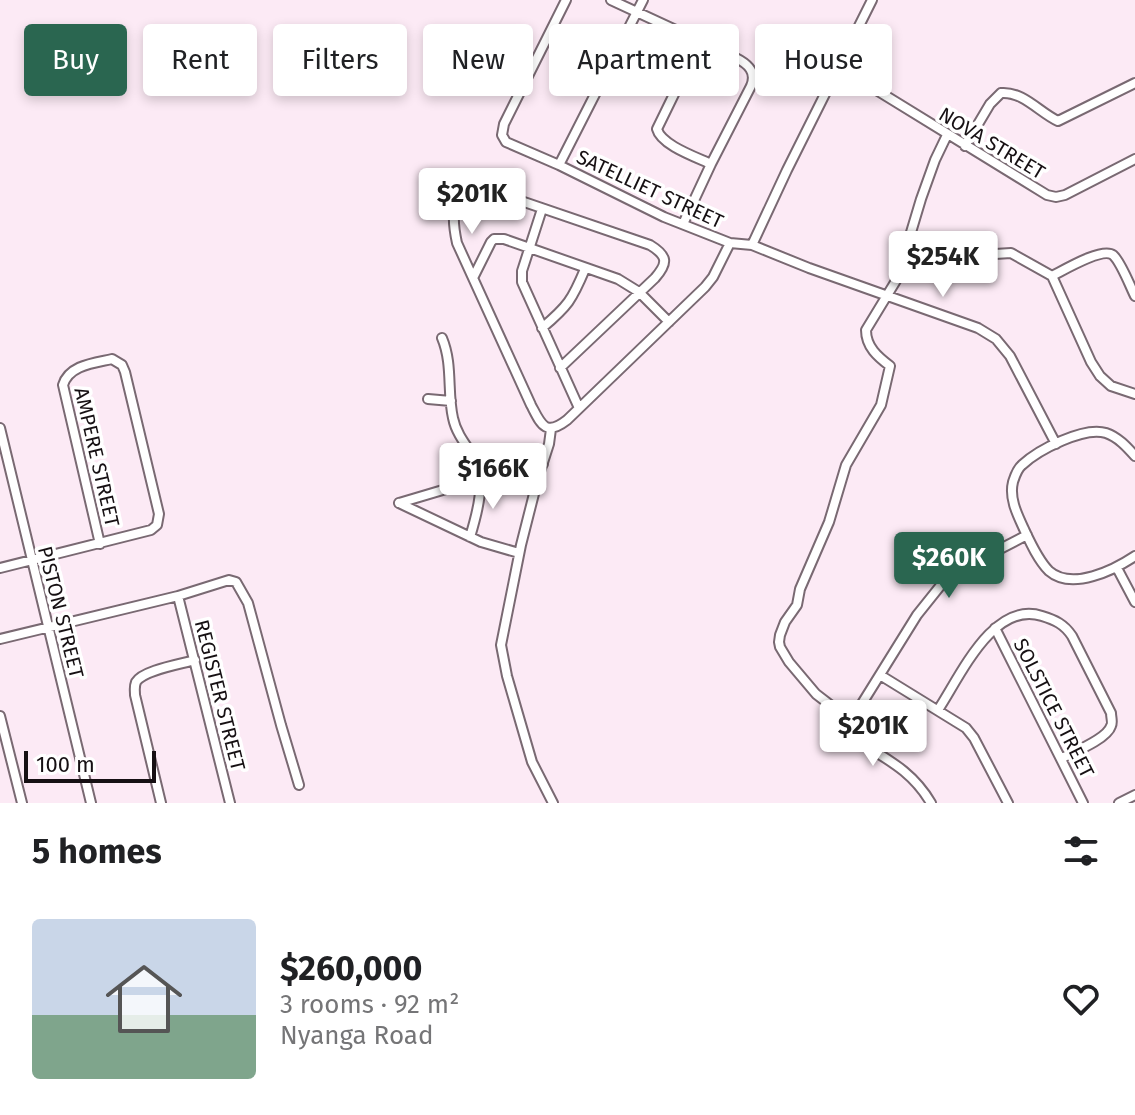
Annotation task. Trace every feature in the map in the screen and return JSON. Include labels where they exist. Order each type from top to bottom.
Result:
[{"type":"street","name":"SATELLIET STREET","points":[[566,0],[502,129],[504,139],[510,145],[559,165],[664,217],[730,243],[752,245],[978,328],[996,339],[1010,356],[1056,444]]},
{"type":"street","points":[[611,0],[662,24]]},
{"type":"street","points":[[559,165],[643,0]]},
{"type":"street","points":[[860,24],[872,0]]},
{"type":"street","points":[[683,224],[754,81],[753,72],[739,60]]},
{"type":"street","points":[[965,146],[990,104],[1001,93],[1013,94],[1058,121],[1135,83]]},
{"type":"street","points":[[673,96],[657,129],[658,136],[711,164]]},
{"type":"street","points":[[752,245],[824,96]]},
{"type":"street","name":"NOVA STREET","points":[[885,96],[1039,191],[1056,197],[1135,159]]},
{"type":"street","points":[[851,721],[816,694],[789,662],[780,647],[780,635],[797,605],[800,589],[829,522],[846,465],[881,405],[890,366],[872,349],[865,334],[897,279],[930,173],[947,135]]},
{"type":"street","points":[[551,429],[542,424],[531,405],[457,243],[454,212],[461,193],[471,187],[650,245],[665,259],[655,278],[560,368]]},
{"type":"street","points":[[542,209],[522,271],[522,282],[579,408]]},
{"type":"street","points":[[474,276],[494,239],[504,239],[618,279],[639,292],[669,322]]},
{"type":"street","points":[[551,429],[579,408],[705,287],[730,243]]},
{"type":"street","points":[[907,244],[941,256]]},
{"type":"street","points":[[995,254],[1011,253],[1052,276],[1100,376],[1111,386],[1135,394]]},
{"type":"street","points":[[1052,276],[1093,256],[1109,253],[1116,259],[1135,296]]},
{"type":"street","points":[[542,328],[572,299],[585,269]]},
{"type":"street","points":[[442,338],[451,382],[453,417],[467,449],[476,460],[480,480],[470,537]]},
{"type":"street","name":"AMPERE STREET","points":[[0,568],[100,544],[151,530],[157,525],[160,517],[125,372],[122,365],[112,359],[72,370],[63,385],[100,544]]},
{"type":"street","points":[[428,399],[451,401]]},
{"type":"street","name":"PISTON STREET","points":[[0,428],[91,803]]},
{"type":"street","points":[[551,429],[519,553],[501,645],[502,660],[532,762],[553,803]]},
{"type":"street","points":[[1135,456],[1123,443],[1106,433],[1088,432],[1073,436],[1021,466],[1013,483],[1012,499],[1027,535],[1046,568],[1061,577],[1091,576],[1117,568],[1135,556]]},
{"type":"street","points":[[519,553],[481,542],[399,503],[517,468],[543,464]]},
{"type":"street","points":[[931,803],[924,790],[905,770],[852,737],[848,729],[917,615],[941,585],[973,563],[1027,535]]},
{"type":"street","points":[[1117,568],[1135,602]]},
{"type":"street","points":[[0,639],[178,596],[229,580],[239,585],[248,603],[299,785]]},
{"type":"street","name":"REGISTER STREET","points":[[178,596],[230,803]]},
{"type":"street","points":[[938,710],[981,643],[995,628],[1012,617],[1028,612],[1058,622],[1072,636],[1111,713],[1112,721],[1111,728],[1104,735],[1062,758]]},
{"type":"street","name":"SOLSTICE STREET","points":[[995,628],[1083,803]]},
{"type":"street","points":[[161,803],[135,686],[144,674],[195,660]]},
{"type":"street","points":[[880,675],[970,733],[1008,803]]},
{"type":"street","points":[[0,716],[22,803]]},
{"type":"street","points":[[1119,803],[1135,795]]}]
